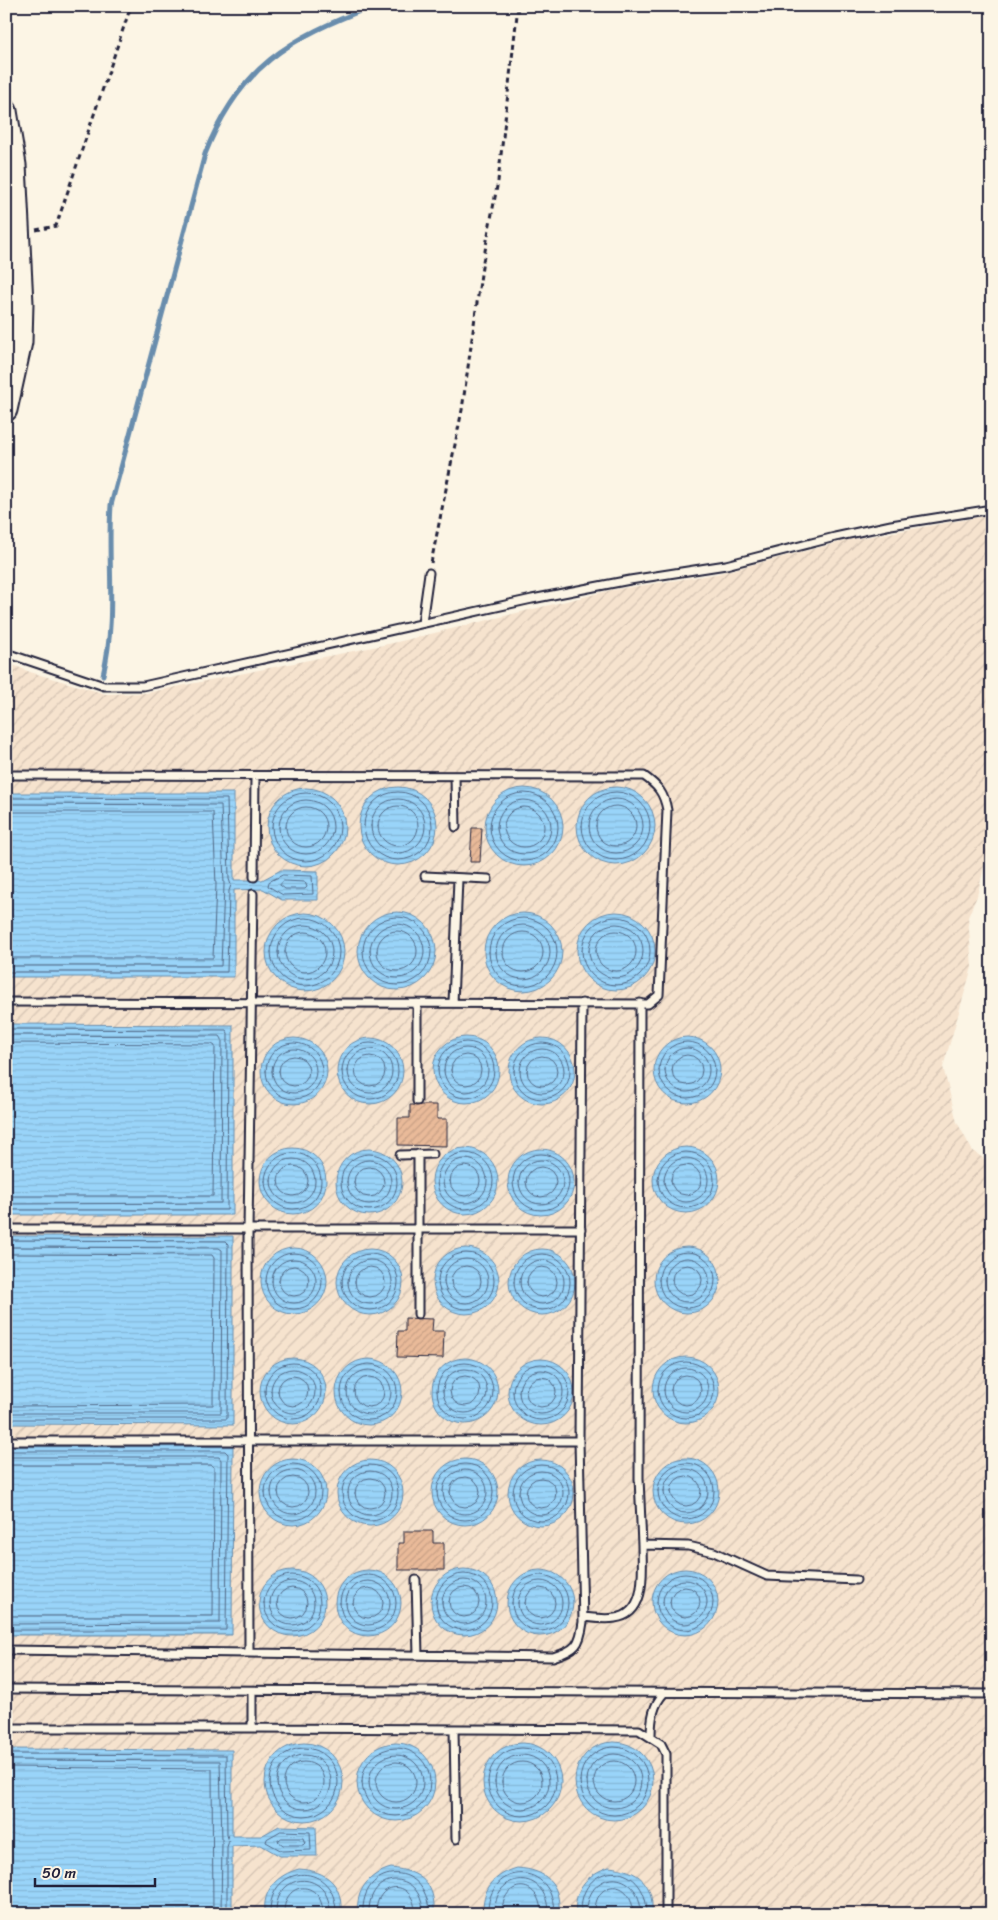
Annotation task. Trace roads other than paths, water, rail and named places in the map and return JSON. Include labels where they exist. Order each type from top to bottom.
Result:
[{"type":"main road","points":[[6,111],[15,165],[17,237],[22,303],[22,342],[6,410]]},
{"type":"main road","points":[[6,284],[17,237]]},
{"type":"lane","points":[[6,653],[104,686],[135,686],[301,652],[422,623],[630,580],[726,566],[835,536],[992,509]]},
{"type":"lane","points":[[422,623],[428,573]]},
{"type":"lane","points":[[6,775],[644,776],[657,786],[664,796],[667,810],[658,995],[648,1004],[6,1002]]},
{"type":"lane","points":[[254,877],[255,776]]},
{"type":"lane","points":[[455,776],[456,827]]},
{"type":"lane","points":[[425,876],[488,879]]},
{"type":"lane","points":[[453,1003],[458,879]]},
{"type":"lane","points":[[249,1653],[248,1229],[253,894]]},
{"type":"lane","points":[[417,1003],[417,1100]]},
{"type":"lane","points":[[6,1650],[553,1657],[570,1652],[581,1640],[583,1617],[579,1441],[582,1003]]},
{"type":"lane","points":[[583,1617],[614,1618],[625,1614],[633,1607],[640,1596],[642,1585],[639,1478],[640,1004]]},
{"type":"lane","points":[[418,1154],[418,1314]]},
{"type":"lane","points":[[400,1155],[432,1154]]},
{"type":"lane","points":[[6,1229],[581,1229]]},
{"type":"lane","points":[[6,1441],[579,1441]]},
{"type":"lane","points":[[642,1545],[688,1546],[714,1552],[767,1576],[856,1580]]},
{"type":"lane","points":[[416,1580],[418,1655]]},
{"type":"lane","points":[[6,1689],[992,1694]]},
{"type":"lane","points":[[252,1691],[252,1728]]},
{"type":"lane","points":[[651,1736],[651,1720],[657,1700],[664,1693]]},
{"type":"lane","points":[[6,1728],[639,1730],[661,1744],[666,1754],[666,1914]]},
{"type":"lane","points":[[454,1729],[456,1840]]},
{"type":"water","points":[[398,787],[413,790],[425,799],[434,811],[437,826],[434,841],[425,853],[413,862],[398,865],[383,862],[371,853],[362,841],[359,826],[362,811],[371,799],[383,790]]},
{"type":"water","points":[[616,787],[631,790],[643,799],[652,811],[655,826],[652,841],[643,853],[631,862],[616,865],[601,862],[589,853],[580,841],[577,826],[580,811],[589,799],[601,790]]},
{"type":"water","points":[[306,788],[321,791],[333,800],[342,812],[345,827],[342,842],[333,854],[321,863],[306,866],[291,863],[279,854],[270,842],[267,827],[270,812],[279,800],[291,791]]},
{"type":"water","points":[[524,788],[539,791],[551,800],[560,812],[563,827],[560,842],[551,854],[539,863],[524,866],[509,863],[497,854],[488,842],[485,827],[488,812],[497,800],[509,791]]},
{"type":"water","points":[[6,793],[234,793],[234,880],[262,880],[281,870],[318,871],[318,900],[282,900],[263,889],[234,890],[234,977],[6,977]]},
{"type":"water","points":[[397,912],[412,915],[424,924],[433,936],[436,951],[433,966],[424,978],[412,987],[397,990],[382,987],[370,978],[361,966],[358,951],[361,936],[370,924],[382,915]]},
{"type":"water","points":[[616,912],[631,915],[643,924],[652,936],[655,951],[652,966],[643,978],[631,987],[616,990],[601,987],[589,978],[580,966],[577,951],[580,936],[589,924],[601,915]]},
{"type":"water","points":[[305,913],[320,916],[332,925],[341,937],[344,952],[341,967],[332,979],[320,988],[305,991],[290,988],[278,979],[269,967],[266,952],[269,937],[278,925],[290,916]]},
{"type":"water","points":[[523,913],[538,916],[550,925],[559,937],[562,952],[559,967],[550,979],[538,988],[523,991],[508,988],[496,979],[487,967],[484,952],[487,937],[496,925],[508,916]]},
{"type":"water","points":[[6,1024],[233,1025],[233,1215],[6,1215]]},
{"type":"water","points":[[459,1037],[473,1037],[485,1042],[494,1051],[499,1063],[497,1083],[490,1094],[473,1103],[459,1103],[447,1098],[438,1089],[433,1077],[433,1063],[438,1051],[447,1042]]},
{"type":"water","points":[[680,1037],[694,1037],[706,1042],[715,1051],[720,1063],[718,1083],[711,1094],[694,1103],[680,1103],[668,1098],[659,1089],[654,1077],[654,1063],[659,1051],[668,1042]]},
{"type":"water","points":[[287,1038],[301,1038],[313,1043],[322,1052],[327,1064],[325,1084],[318,1095],[301,1104],[287,1104],[275,1099],[266,1090],[261,1078],[261,1064],[266,1052],[275,1043]]},
{"type":"water","points":[[363,1038],[377,1038],[389,1043],[398,1052],[403,1064],[401,1084],[394,1095],[377,1104],[363,1104],[351,1099],[342,1090],[337,1078],[337,1064],[342,1052],[351,1043]]},
{"type":"water","points":[[535,1038],[549,1038],[561,1043],[570,1052],[575,1064],[573,1084],[566,1095],[549,1104],[535,1104],[523,1099],[514,1090],[509,1078],[509,1064],[514,1052],[523,1043]]},
{"type":"water","points":[[679,1147],[693,1147],[705,1152],[714,1161],[719,1173],[717,1193],[710,1204],[693,1213],[679,1213],[667,1208],[658,1199],[653,1187],[653,1173],[658,1161],[667,1152]]},
{"type":"water","points":[[286,1148],[300,1148],[312,1153],[321,1162],[326,1174],[324,1194],[317,1205],[300,1214],[286,1214],[274,1209],[265,1200],[260,1188],[260,1174],[265,1162],[274,1153]]},
{"type":"water","points":[[458,1148],[472,1148],[484,1153],[493,1162],[498,1174],[496,1194],[489,1205],[472,1214],[458,1214],[446,1209],[437,1200],[432,1188],[432,1174],[437,1162],[446,1153]]},
{"type":"water","points":[[362,1149],[376,1149],[388,1154],[397,1163],[402,1175],[400,1195],[393,1206],[376,1215],[362,1215],[350,1210],[341,1201],[336,1189],[336,1175],[341,1163],[350,1154]]},
{"type":"water","points":[[534,1149],[548,1149],[560,1154],[569,1163],[574,1175],[572,1195],[565,1206],[548,1215],[534,1215],[522,1210],[513,1201],[508,1189],[508,1175],[513,1163],[522,1154]]},
{"type":"water","points":[[6,1236],[233,1236],[233,1425],[6,1424]]},
{"type":"water","points":[[680,1247],[694,1247],[706,1252],[715,1261],[720,1273],[718,1293],[711,1304],[694,1313],[680,1313],[668,1308],[659,1299],[654,1287],[654,1273],[659,1261],[668,1252]]},
{"type":"water","points":[[287,1248],[301,1248],[313,1253],[322,1262],[327,1274],[325,1294],[318,1305],[301,1314],[287,1314],[275,1309],[266,1300],[261,1288],[261,1274],[266,1262],[275,1253]]},
{"type":"water","points":[[459,1248],[473,1248],[485,1253],[494,1262],[499,1274],[497,1294],[490,1305],[473,1314],[459,1314],[447,1309],[438,1300],[433,1288],[433,1274],[438,1262],[447,1253]]},
{"type":"water","points":[[363,1249],[377,1249],[389,1254],[398,1263],[403,1275],[401,1295],[394,1306],[377,1315],[363,1315],[351,1310],[342,1301],[337,1289],[337,1275],[342,1263],[351,1254]]},
{"type":"water","points":[[535,1249],[549,1249],[561,1254],[570,1263],[575,1275],[573,1295],[566,1306],[549,1315],[535,1315],[523,1310],[514,1301],[509,1289],[509,1275],[514,1263],[523,1254]]},
{"type":"water","points":[[679,1357],[693,1357],[705,1362],[714,1371],[719,1383],[717,1403],[710,1414],[693,1423],[679,1423],[667,1418],[658,1409],[653,1397],[653,1383],[658,1371],[667,1362]]},
{"type":"water","points":[[286,1358],[300,1358],[312,1363],[321,1372],[326,1384],[324,1404],[317,1415],[300,1424],[286,1424],[274,1419],[265,1410],[260,1398],[260,1384],[265,1372],[274,1363]]},
{"type":"water","points":[[458,1358],[472,1358],[484,1363],[493,1372],[498,1384],[496,1404],[489,1415],[472,1424],[458,1424],[446,1419],[437,1410],[432,1398],[432,1384],[437,1372],[446,1363]]},
{"type":"water","points":[[362,1359],[376,1359],[388,1364],[397,1373],[402,1385],[400,1405],[393,1416],[376,1425],[362,1425],[350,1420],[341,1411],[336,1399],[336,1385],[341,1373],[350,1364]]},
{"type":"water","points":[[534,1359],[548,1359],[560,1364],[569,1373],[574,1385],[572,1405],[565,1416],[548,1425],[534,1425],[522,1420],[513,1411],[508,1399],[508,1385],[513,1373],[522,1364]]},
{"type":"water","points":[[6,1446],[233,1446],[232,1635],[6,1635]]},
{"type":"water","points":[[679,1458],[693,1458],[705,1463],[714,1472],[719,1484],[717,1504],[710,1515],[693,1524],[679,1524],[667,1519],[658,1510],[653,1498],[653,1484],[658,1472],[667,1463]]},
{"type":"water","points":[[286,1459],[300,1459],[312,1464],[321,1473],[326,1485],[324,1505],[317,1516],[300,1525],[286,1525],[274,1520],[265,1511],[260,1499],[260,1485],[265,1473],[274,1464]]},
{"type":"water","points":[[458,1459],[472,1459],[484,1464],[493,1473],[498,1485],[496,1505],[489,1516],[472,1525],[458,1525],[446,1520],[437,1511],[432,1499],[432,1485],[437,1473],[446,1464]]},
{"type":"water","points":[[363,1460],[377,1460],[389,1465],[398,1474],[403,1486],[401,1506],[394,1517],[377,1526],[363,1526],[351,1521],[342,1512],[337,1500],[337,1486],[342,1474],[351,1465]]},
{"type":"water","points":[[534,1460],[548,1460],[560,1465],[569,1474],[574,1486],[572,1506],[565,1517],[548,1526],[534,1526],[522,1521],[513,1512],[508,1500],[508,1486],[513,1474],[522,1465]]},
{"type":"water","points":[[457,1569],[471,1569],[483,1574],[492,1583],[497,1595],[495,1615],[488,1626],[471,1635],[457,1635],[445,1630],[436,1621],[431,1609],[431,1595],[436,1583],[445,1574]]},
{"type":"water","points":[[678,1569],[692,1569],[704,1574],[713,1583],[718,1595],[716,1615],[709,1626],[692,1635],[678,1635],[666,1630],[657,1621],[652,1609],[652,1595],[657,1583],[666,1574]]},
{"type":"water","points":[[285,1570],[299,1570],[311,1575],[320,1584],[325,1596],[323,1616],[316,1627],[299,1636],[285,1636],[273,1631],[264,1622],[259,1610],[259,1596],[264,1584],[273,1575]]},
{"type":"water","points":[[361,1570],[375,1570],[387,1575],[396,1584],[401,1596],[399,1616],[392,1627],[375,1636],[361,1636],[349,1631],[340,1622],[335,1610],[335,1596],[340,1584],[349,1575]]},
{"type":"water","points":[[533,1570],[547,1570],[559,1575],[568,1584],[573,1596],[571,1616],[564,1627],[547,1636],[533,1636],[521,1631],[512,1622],[507,1610],[507,1596],[512,1584],[521,1575]]},
{"type":"water","points":[[614,1742],[629,1745],[641,1754],[650,1766],[653,1781],[650,1796],[641,1808],[629,1817],[614,1820],[599,1817],[587,1808],[578,1796],[575,1781],[578,1766],[587,1754],[599,1745]]},
{"type":"water","points":[[304,1743],[319,1746],[331,1755],[340,1767],[343,1782],[340,1797],[331,1809],[319,1818],[304,1821],[289,1818],[277,1809],[268,1797],[265,1782],[268,1767],[277,1755],[289,1746]]},
{"type":"water","points":[[396,1743],[411,1746],[423,1755],[432,1767],[435,1782],[432,1797],[423,1809],[411,1818],[396,1821],[381,1818],[369,1809],[360,1797],[357,1782],[360,1767],[369,1755],[381,1746]]},
{"type":"water","points":[[522,1743],[537,1746],[549,1755],[558,1767],[561,1782],[558,1797],[549,1809],[537,1818],[522,1821],[507,1818],[495,1809],[486,1797],[483,1782],[486,1767],[495,1755],[507,1746]]},
{"type":"water","points":[[6,1749],[232,1750],[232,1836],[261,1836],[279,1826],[316,1827],[317,1856],[280,1856],[261,1845],[232,1846],[232,1914],[6,1914]]},
{"type":"water","points":[[609,1867],[629,1871],[642,1880],[650,1894],[652,1914],[576,1914],[577,1898],[583,1884],[594,1874]]},
{"type":"water","points":[[391,1868],[410,1872],[424,1880],[432,1894],[434,1914],[358,1914],[359,1898],[365,1884],[376,1874]]},
{"type":"water","points":[[517,1868],[536,1872],[550,1880],[557,1894],[559,1914],[484,1914],[484,1898],[491,1884],[502,1874]]},
{"type":"water","points":[[299,1869],[318,1873],[331,1881],[339,1895],[341,1914],[265,1914],[266,1898],[273,1885],[284,1875]]},
{"type":"waterway","points":[[103,675],[110,632],[111,611],[111,505],[205,154],[219,124],[234,99],[251,77],[270,59],[316,30],[373,6]]}]
